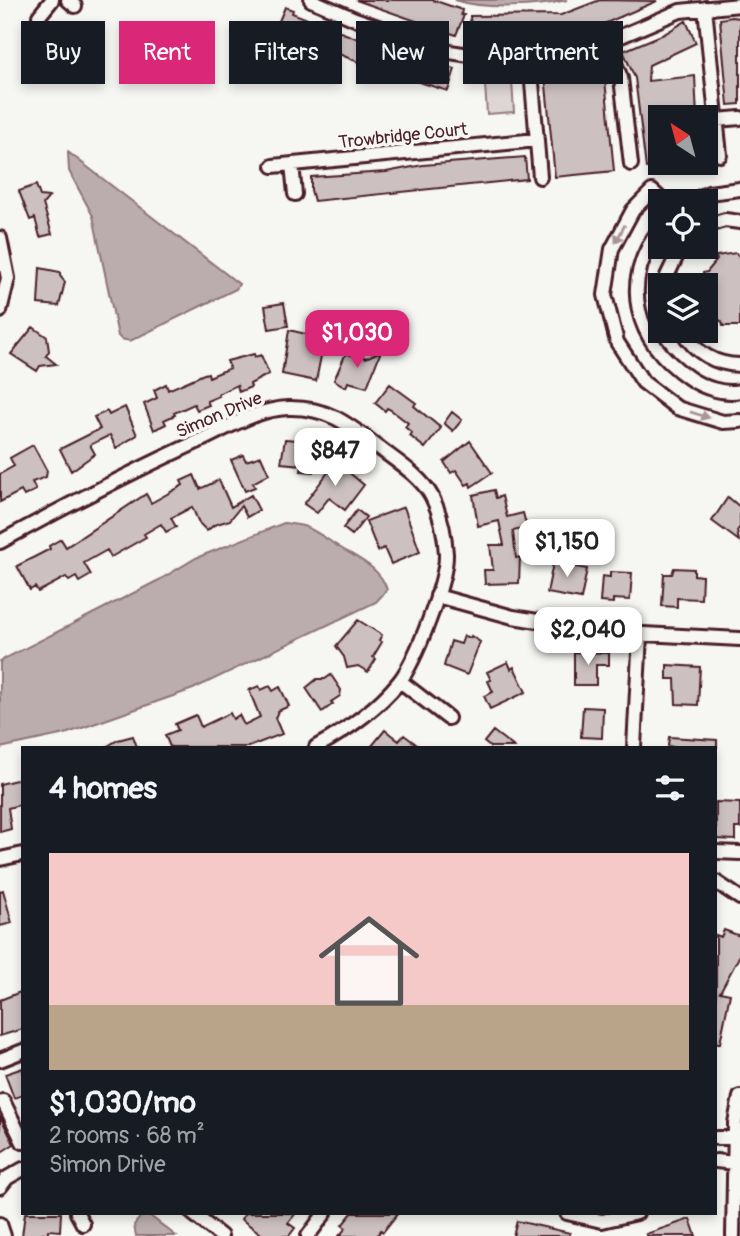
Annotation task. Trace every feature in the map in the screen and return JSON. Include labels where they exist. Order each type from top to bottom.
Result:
[{"type":"street","points":[[39,16],[52,0]]},
{"type":"street","points":[[312,0],[355,19],[463,54]]},
{"type":"street","points":[[623,35],[666,15],[740,5]]},
{"type":"street","points":[[705,8],[715,105]]},
{"type":"street","points":[[532,84],[540,177]]},
{"type":"street","points":[[622,84],[631,164]]},
{"type":"street","points":[[718,120],[740,118]]},
{"type":"street","points":[[718,132],[720,155]]},
{"type":"street","name":"Trowbridge Court","points":[[273,166],[537,140]]},
{"type":"street","points":[[292,164],[295,194]]},
{"type":"street","points":[[718,191],[740,188]]},
{"type":"street","points":[[648,195],[633,210],[612,249],[605,295],[617,342],[643,382],[677,408],[723,422],[740,421]]},
{"type":"street","points":[[718,222],[740,222]]},
{"type":"street","points":[[0,238],[8,278],[0,311]]},
{"type":"street","points":[[648,249],[638,275],[637,309],[648,338],[673,367],[699,385],[734,393],[740,391]]},
{"type":"street","points":[[690,343],[707,358],[740,365]]},
{"type":"street","name":"Simon Drive","points":[[0,542],[109,483],[255,415],[285,408],[314,409],[344,421],[412,474],[431,495],[443,524],[446,557],[432,613],[400,681],[379,703],[346,730],[318,746]]},
{"type":"street","points":[[437,596],[513,617],[605,632],[740,639]]},
{"type":"street","points":[[634,746],[640,634]]},
{"type":"street","points":[[400,681],[448,718]]},
{"type":"street","points":[[717,852],[740,853]]},
{"type":"street","points":[[0,859],[21,854]]},
{"type":"street","points":[[717,883],[740,898]]},
{"type":"street","points":[[0,1060],[21,1052]]},
{"type":"street","points":[[733,1236],[735,1123],[740,1097]]},
{"type":"street","points":[[3,1101],[21,1138]]},
{"type":"street","points":[[717,1138],[735,1138]]},
{"type":"street","points":[[717,1161],[734,1163]]},
{"type":"street","points":[[0,1187],[7,1178],[21,1170]]},
{"type":"street","points":[[195,1215],[221,1236]]},
{"type":"street","points":[[308,1236],[324,1215]]},
{"type":"street","points":[[576,1215],[602,1222],[619,1215]]},
{"type":"street","points":[[0,1223],[4,1236]]},
{"type":"shaded area","points":[[455,0],[567,0],[511,6],[481,5]]},
{"type":"shaded area","points":[[485,84],[512,84],[514,112],[487,114]]},
{"type":"shaded area","points":[[68,152],[239,284],[236,289],[130,341],[121,339],[118,336],[93,216],[69,171]]},
{"type":"shaded area","points":[[284,523],[310,529],[361,560],[380,576],[387,590],[376,602],[193,689],[65,734],[0,748],[0,661],[159,580],[196,558]]},
{"type":"shaded area","points":[[142,1215],[149,1215],[176,1236],[136,1236],[134,1225]]},
{"type":"building","points":[[356,0],[433,0],[462,10],[461,15],[464,15],[456,35],[449,33],[449,21],[416,21]]},
{"type":"building","points":[[600,0],[657,1],[611,21],[470,21],[470,16],[561,15]]},
{"type":"building","points":[[285,7],[293,10],[292,13],[312,21],[279,21]]},
{"type":"building","points":[[740,18],[740,104],[728,105],[720,19]]},
{"type":"building","points":[[686,21],[696,43],[649,65],[648,81],[695,76],[696,105],[648,105],[646,168],[635,78],[623,51],[664,34]]},
{"type":"building","points":[[342,33],[356,38],[356,61],[342,55]]},
{"type":"building","points":[[449,67],[455,69],[448,91],[426,84],[449,84]]},
{"type":"building","points":[[546,84],[605,84],[614,171],[555,177]]},
{"type":"building","points":[[525,157],[527,179],[314,201],[311,190],[311,177]]},
{"type":"building","points":[[36,185],[40,196],[49,197],[43,204],[52,234],[40,237],[35,218],[30,220],[19,191]]},
{"type":"building","points":[[736,253],[740,258],[740,326],[723,326],[718,319],[718,273],[703,273],[707,272],[718,256]]},
{"type":"building","points":[[40,268],[60,272],[65,282],[59,306],[38,304]]},
{"type":"building","points":[[284,303],[288,326],[269,329],[265,306]]},
{"type":"building","points":[[33,327],[47,337],[49,351],[46,356],[56,364],[40,366],[37,371],[11,354]]},
{"type":"building","points":[[289,330],[310,335],[307,348],[322,351],[316,381],[282,374]]},
{"type":"building","points":[[381,351],[367,387],[348,382],[346,387],[334,380],[346,353],[366,358]]},
{"type":"building","points":[[254,354],[255,357],[261,355],[269,374],[239,392],[237,385],[218,394],[219,396],[207,401],[209,405],[197,410],[194,404],[174,413],[175,415],[164,420],[166,424],[154,430],[144,404],[157,398],[154,390],[166,384],[168,390],[208,373],[209,377],[230,368],[227,361]]},
{"type":"building","points":[[390,384],[416,403],[414,406],[441,428],[425,448],[410,436],[412,433],[405,427],[408,423],[391,410],[387,408],[385,411],[375,403]]},
{"type":"building","points":[[125,407],[137,435],[116,448],[110,435],[90,445],[95,454],[71,471],[60,449],[100,429],[94,417],[107,411],[109,415]]},
{"type":"building","points":[[452,412],[462,420],[453,431],[444,423]]},
{"type":"building","points":[[285,439],[316,447],[313,472],[301,471],[302,465],[281,463]]},
{"type":"building","points":[[470,441],[492,473],[471,487],[470,483],[466,485],[456,470],[451,473],[444,462]]},
{"type":"building","points":[[33,445],[47,471],[46,477],[32,482],[36,490],[24,496],[21,491],[0,502],[0,474],[14,466],[10,458]]},
{"type":"building","points":[[243,455],[246,461],[261,456],[269,474],[253,483],[255,487],[245,491],[231,460]]},
{"type":"building","points":[[339,458],[348,464],[346,470],[364,485],[345,510],[329,498],[317,513],[304,504]]},
{"type":"building","points":[[194,475],[200,489],[219,480],[231,507],[251,495],[259,510],[247,517],[241,506],[230,520],[214,525],[207,531],[199,523],[192,507],[171,518],[176,527],[166,532],[161,524],[144,534],[146,537],[111,557],[107,550],[84,563],[91,575],[79,582],[76,577],[69,581],[66,577],[38,592],[35,587],[30,590],[17,566],[50,549],[49,546],[61,539],[66,547],[146,494],[151,503],[183,485],[181,481]]},
{"type":"building","points":[[494,490],[496,498],[502,496],[507,517],[523,513],[527,528],[513,531],[516,558],[520,557],[519,583],[485,584],[484,570],[493,570],[490,545],[504,545],[499,521],[478,526],[473,495]]},
{"type":"building","points":[[728,497],[740,507],[740,527],[737,531],[739,541],[712,521]]},
{"type":"building","points":[[404,507],[420,552],[391,564],[384,548],[378,551],[366,521]]},
{"type":"building","points":[[357,510],[366,517],[352,535],[343,528]]},
{"type":"building","points":[[554,558],[572,561],[571,566],[587,569],[581,599],[547,593]]},
{"type":"building","points":[[674,568],[694,569],[694,575],[702,576],[701,599],[677,598],[677,607],[662,606],[664,574],[672,574]]},
{"type":"building","points":[[610,572],[632,573],[630,600],[613,599],[613,603],[600,602],[602,576],[610,577]]},
{"type":"building","points":[[358,620],[382,635],[379,640],[382,642],[373,657],[376,659],[368,672],[358,666],[347,668],[344,657],[336,646]]},
{"type":"building","points":[[464,636],[471,636],[480,642],[467,675],[444,666],[451,641],[461,644]]},
{"type":"building","points":[[574,652],[609,653],[609,665],[596,665],[596,685],[574,685]]},
{"type":"building","points":[[508,662],[511,669],[514,667],[526,692],[490,709],[484,696],[493,692],[487,672]]},
{"type":"building","points":[[667,665],[700,667],[698,705],[676,704],[675,679],[667,679]]},
{"type":"building","points":[[331,675],[341,690],[340,696],[322,712],[306,688],[317,679],[325,679]]},
{"type":"building","points":[[259,686],[261,690],[270,686],[273,691],[280,687],[289,706],[278,711],[275,718],[282,734],[251,746],[170,746],[165,735],[178,730],[175,724],[196,715],[201,727],[230,713],[233,719],[239,715],[244,725],[260,717],[249,690]]},
{"type":"building","points":[[583,707],[603,708],[602,738],[581,737]]},
{"type":"building","points":[[385,730],[399,741],[404,735],[419,746],[372,746]]},
{"type":"building","points":[[493,731],[513,746],[489,746],[484,742]]},
{"type":"building","points":[[133,736],[137,746],[108,746]]},
{"type":"building","points":[[669,737],[717,740],[717,746],[668,746]]},
{"type":"building","points":[[20,779],[21,805],[8,808],[11,829],[0,832],[0,784]]},
{"type":"building","points":[[717,802],[740,803],[740,828],[735,828],[735,840],[717,839]]},
{"type":"building","points":[[3,890],[12,923],[0,926],[0,891]]},
{"type":"building","points":[[724,930],[740,936],[740,955],[720,992],[730,994],[720,1043],[717,1043],[717,935],[721,937]]},
{"type":"building","points":[[21,992],[21,1030],[0,1036],[0,1000]]},
{"type":"building","points":[[21,1069],[21,1096],[14,1098],[5,1074]]},
{"type":"building","points":[[0,1116],[14,1144],[0,1153]]},
{"type":"building","points":[[25,1215],[61,1215],[60,1231],[48,1230],[48,1234],[43,1233],[43,1236],[22,1236]]},
{"type":"building","points":[[244,1215],[294,1215],[288,1223],[295,1228],[289,1236],[264,1236],[241,1219]]},
{"type":"building","points":[[350,1215],[396,1215],[377,1236],[339,1236],[346,1228],[342,1225]]},
{"type":"building","points":[[690,1219],[696,1236],[646,1234]]},
{"type":"building","points":[[517,1221],[570,1233],[569,1236],[513,1236]]}]
